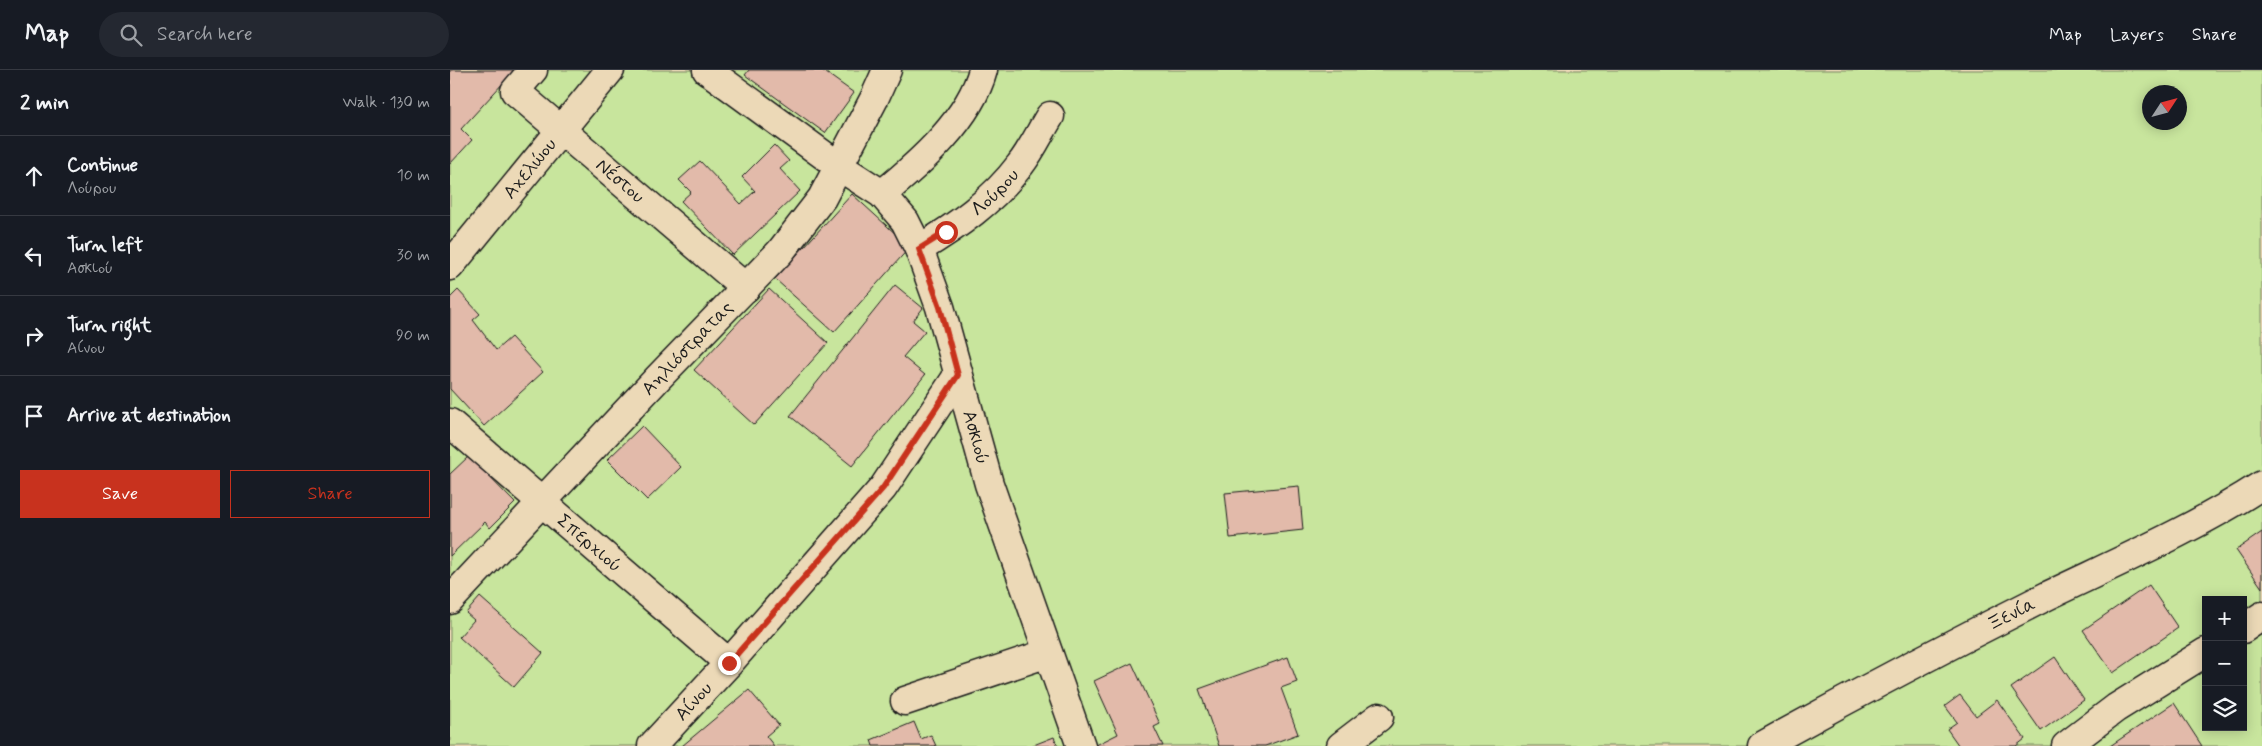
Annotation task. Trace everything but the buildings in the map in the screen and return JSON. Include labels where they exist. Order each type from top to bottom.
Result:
[{"type":"street","name":"Νέστου","points":[[533,70],[515,92],[746,288]]},
{"type":"street","name":"Αχελώου","points":[[450,266],[459,239],[561,130],[610,70]]},
{"type":"street","name":"Ασκιού","points":[[708,70],[840,167],[882,194],[905,221],[919,249],[940,307],[989,484],[1081,746]]},
{"type":"street","name":"Αηλιόστρατας","points":[[450,600],[658,378],[746,288],[800,228],[822,198],[840,167],[887,70]]},
{"type":"street","points":[[882,194],[918,165],[942,137],[971,101],[983,70]]},
{"type":"street","name":"Λούρου","points":[[919,249],[954,227],[1000,190],[1021,164],[1050,116]]},
{"type":"street","name":"Αίνου","points":[[652,746],[729,663],[883,488],[958,375]]},
{"type":"street","name":"Σπερχιού","points":[[450,423],[729,663]]},
{"type":"street","name":"Ξενία","points":[[1762,746],[1859,692],[2044,598],[2168,539],[2224,509],[2262,485]]},
{"type":"street","points":[[2247,626],[2262,616]]},
{"type":"street","points":[[2247,635],[2262,633]]},
{"type":"street","points":[[905,701],[1048,653]]},
{"type":"street","points":[[2066,746],[2116,708],[2202,654]]},
{"type":"street","points":[[1341,746],[1379,717]]},
{"type":"green space","points":[[450,70],[2262,70],[2262,746],[450,746]]},
{"type":"route","points":[[729,663],[883,488],[958,375],[940,307],[919,249],[946,232]]}]
